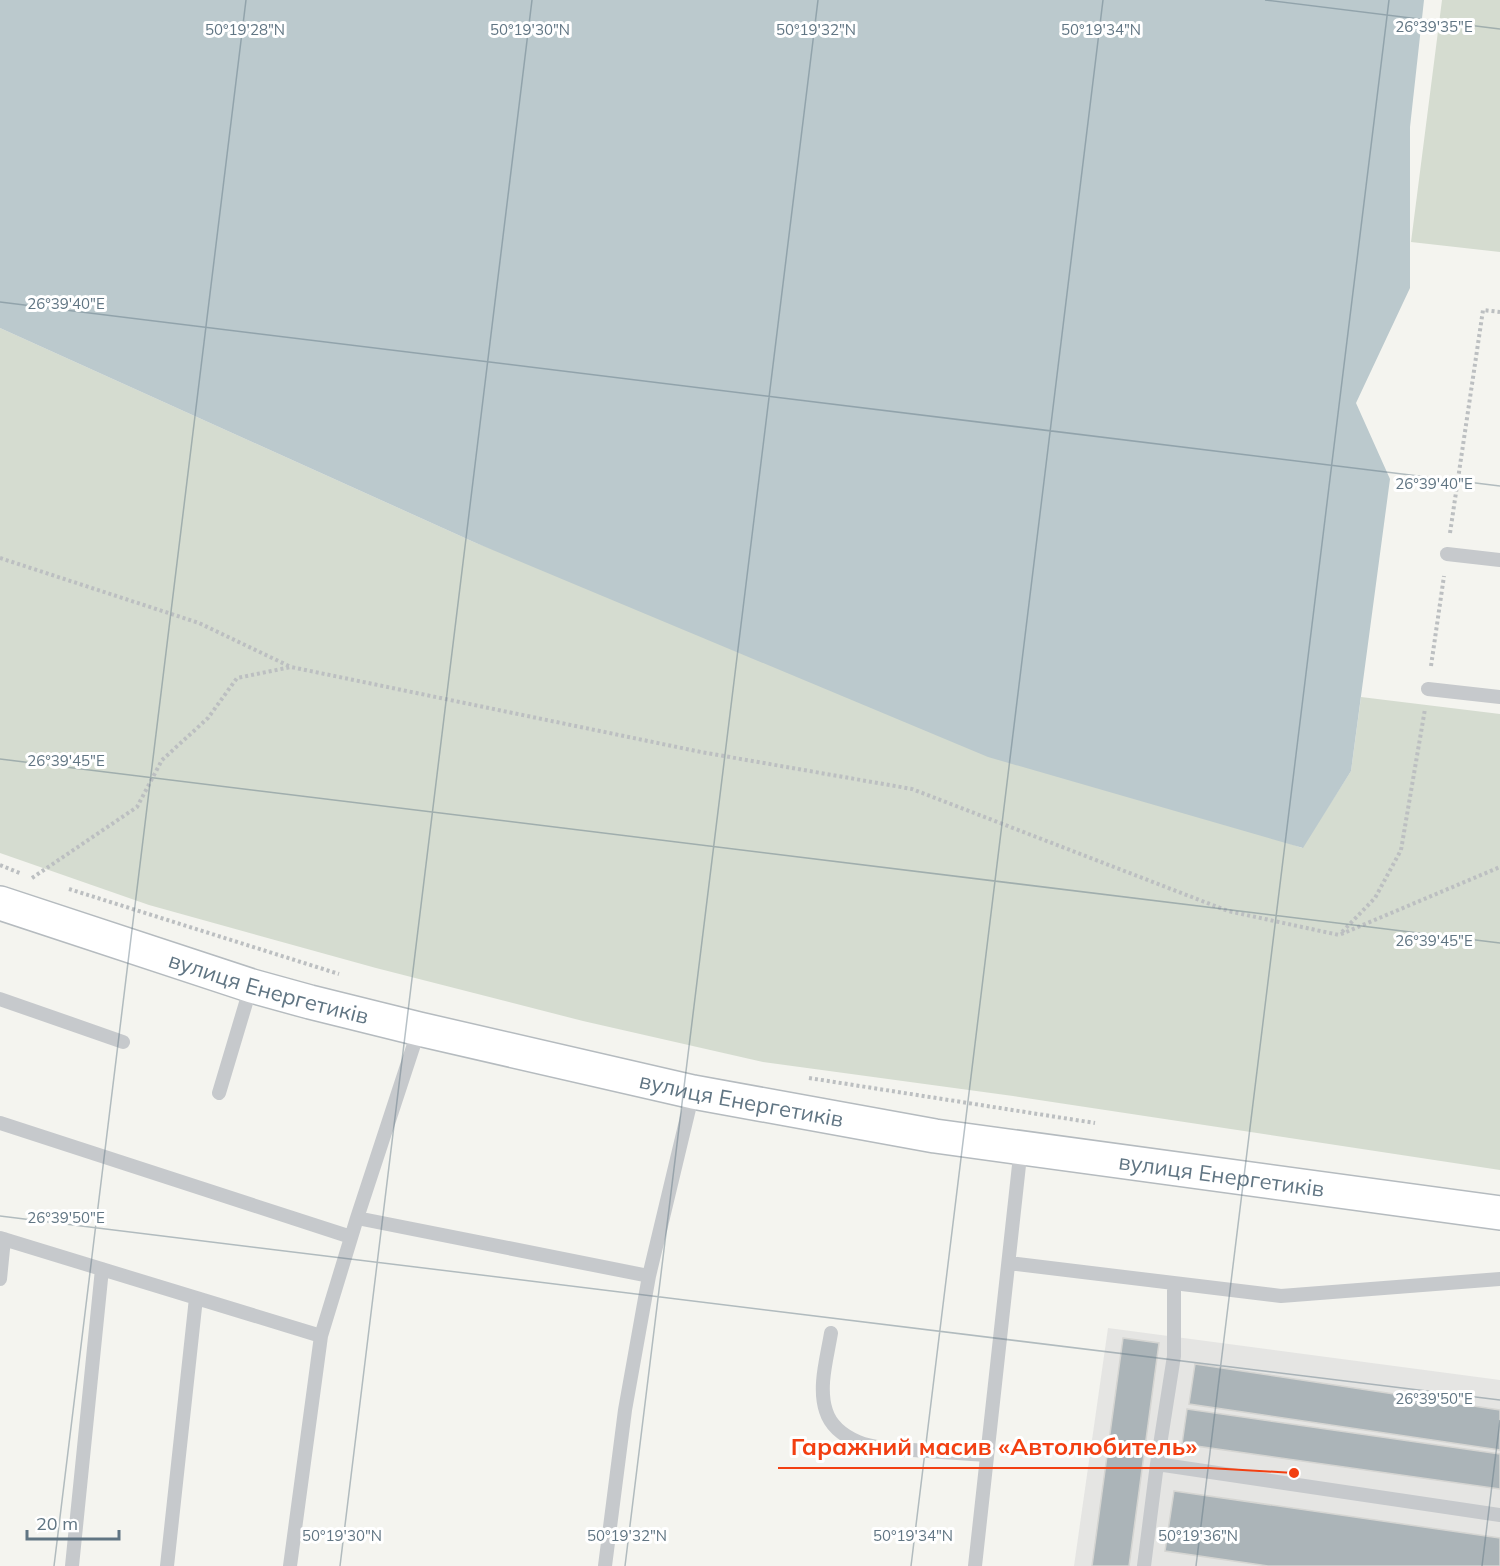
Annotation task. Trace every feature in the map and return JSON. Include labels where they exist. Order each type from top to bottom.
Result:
[{"type":"main road","name":"вулиця Енергетиків","points":[[0,903],[252,986],[420,1029],[693,1092],[935,1136],[1500,1214]]},
{"type":"lane","points":[[1447,554],[1500,560]]},
{"type":"lane","points":[[1428,689],[1500,697]]},
{"type":"lane","points":[[219,1093],[252,986]]},
{"type":"lane","points":[[0,999],[123,1042]]},
{"type":"lane","points":[[290,1566],[321,1336],[357,1218],[420,1029]]},
{"type":"lane","points":[[604,1566],[625,1410],[649,1276],[693,1092]]},
{"type":"lane","points":[[0,1123],[351,1237]]},
{"type":"lane","points":[[975,1566],[1021,1147]]},
{"type":"lane","points":[[357,1218],[649,1276]]},
{"type":"lane","points":[[0,1280],[2,1239],[321,1336]]},
{"type":"lane","points":[[1009,1263],[1174,1285],[1281,1296],[1500,1280]]},
{"type":"lane","points":[[72,1566],[102,1269]]},
{"type":"lane","points":[[1144,1566],[1174,1356],[1174,1285]]},
{"type":"lane","points":[[167,1566],[196,1298]]},
{"type":"lane","points":[[831,1334],[824,1396],[826,1411],[833,1424],[844,1435],[861,1443],[885,1448],[987,1455]]},
{"type":"lane","points":[[1157,1464],[1500,1515]]},
{"type":"path","points":[[1339,935],[1375,898],[1401,850],[1428,689],[1483,310],[1500,312]]},
{"type":"path","points":[[0,558],[200,623],[291,667],[701,752],[912,789],[1228,911],[1339,935],[1500,867]]},
{"type":"path","points":[[33,878],[137,807],[162,760],[208,718],[237,678],[291,667]]},
{"type":"path","points":[[0,865],[44,881]]},
{"type":"path","points":[[66,888],[344,975]]},
{"type":"path","points":[[807,1077],[1098,1123]]},
{"type":"shaded area","points":[[0,0],[1424,0],[1410,127],[1410,288],[1356,403],[1390,479],[1351,771],[1303,848],[988,757],[476,543],[0,328]]},
{"type":"shaded area","points":[[1442,0],[1500,0],[1500,252],[1411,242]]},
{"type":"shaded area","points":[[0,328],[476,543],[1302,848],[1351,771],[1361,697],[1500,714],[1500,1170],[1013,1096],[763,1062],[583,1021],[376,968],[149,905],[0,853]]},
{"type":"shaded area","points":[[1108,1328],[1500,1380],[1500,1566],[1074,1566]]},
{"type":"building","points":[[1123,1338],[1159,1343],[1129,1566],[1092,1566]]},
{"type":"building","points":[[1195,1364],[1500,1410],[1500,1450],[1189,1404]]},
{"type":"building","points":[[1187,1409],[1500,1454],[1500,1489],[1182,1444]]},
{"type":"building","points":[[1174,1491],[1500,1538],[1500,1566],[1268,1566],[1165,1551]]},
{"type":"place","name":"Гаражний масив «Автолюбитель»","points":[[1294,1473]]}]
